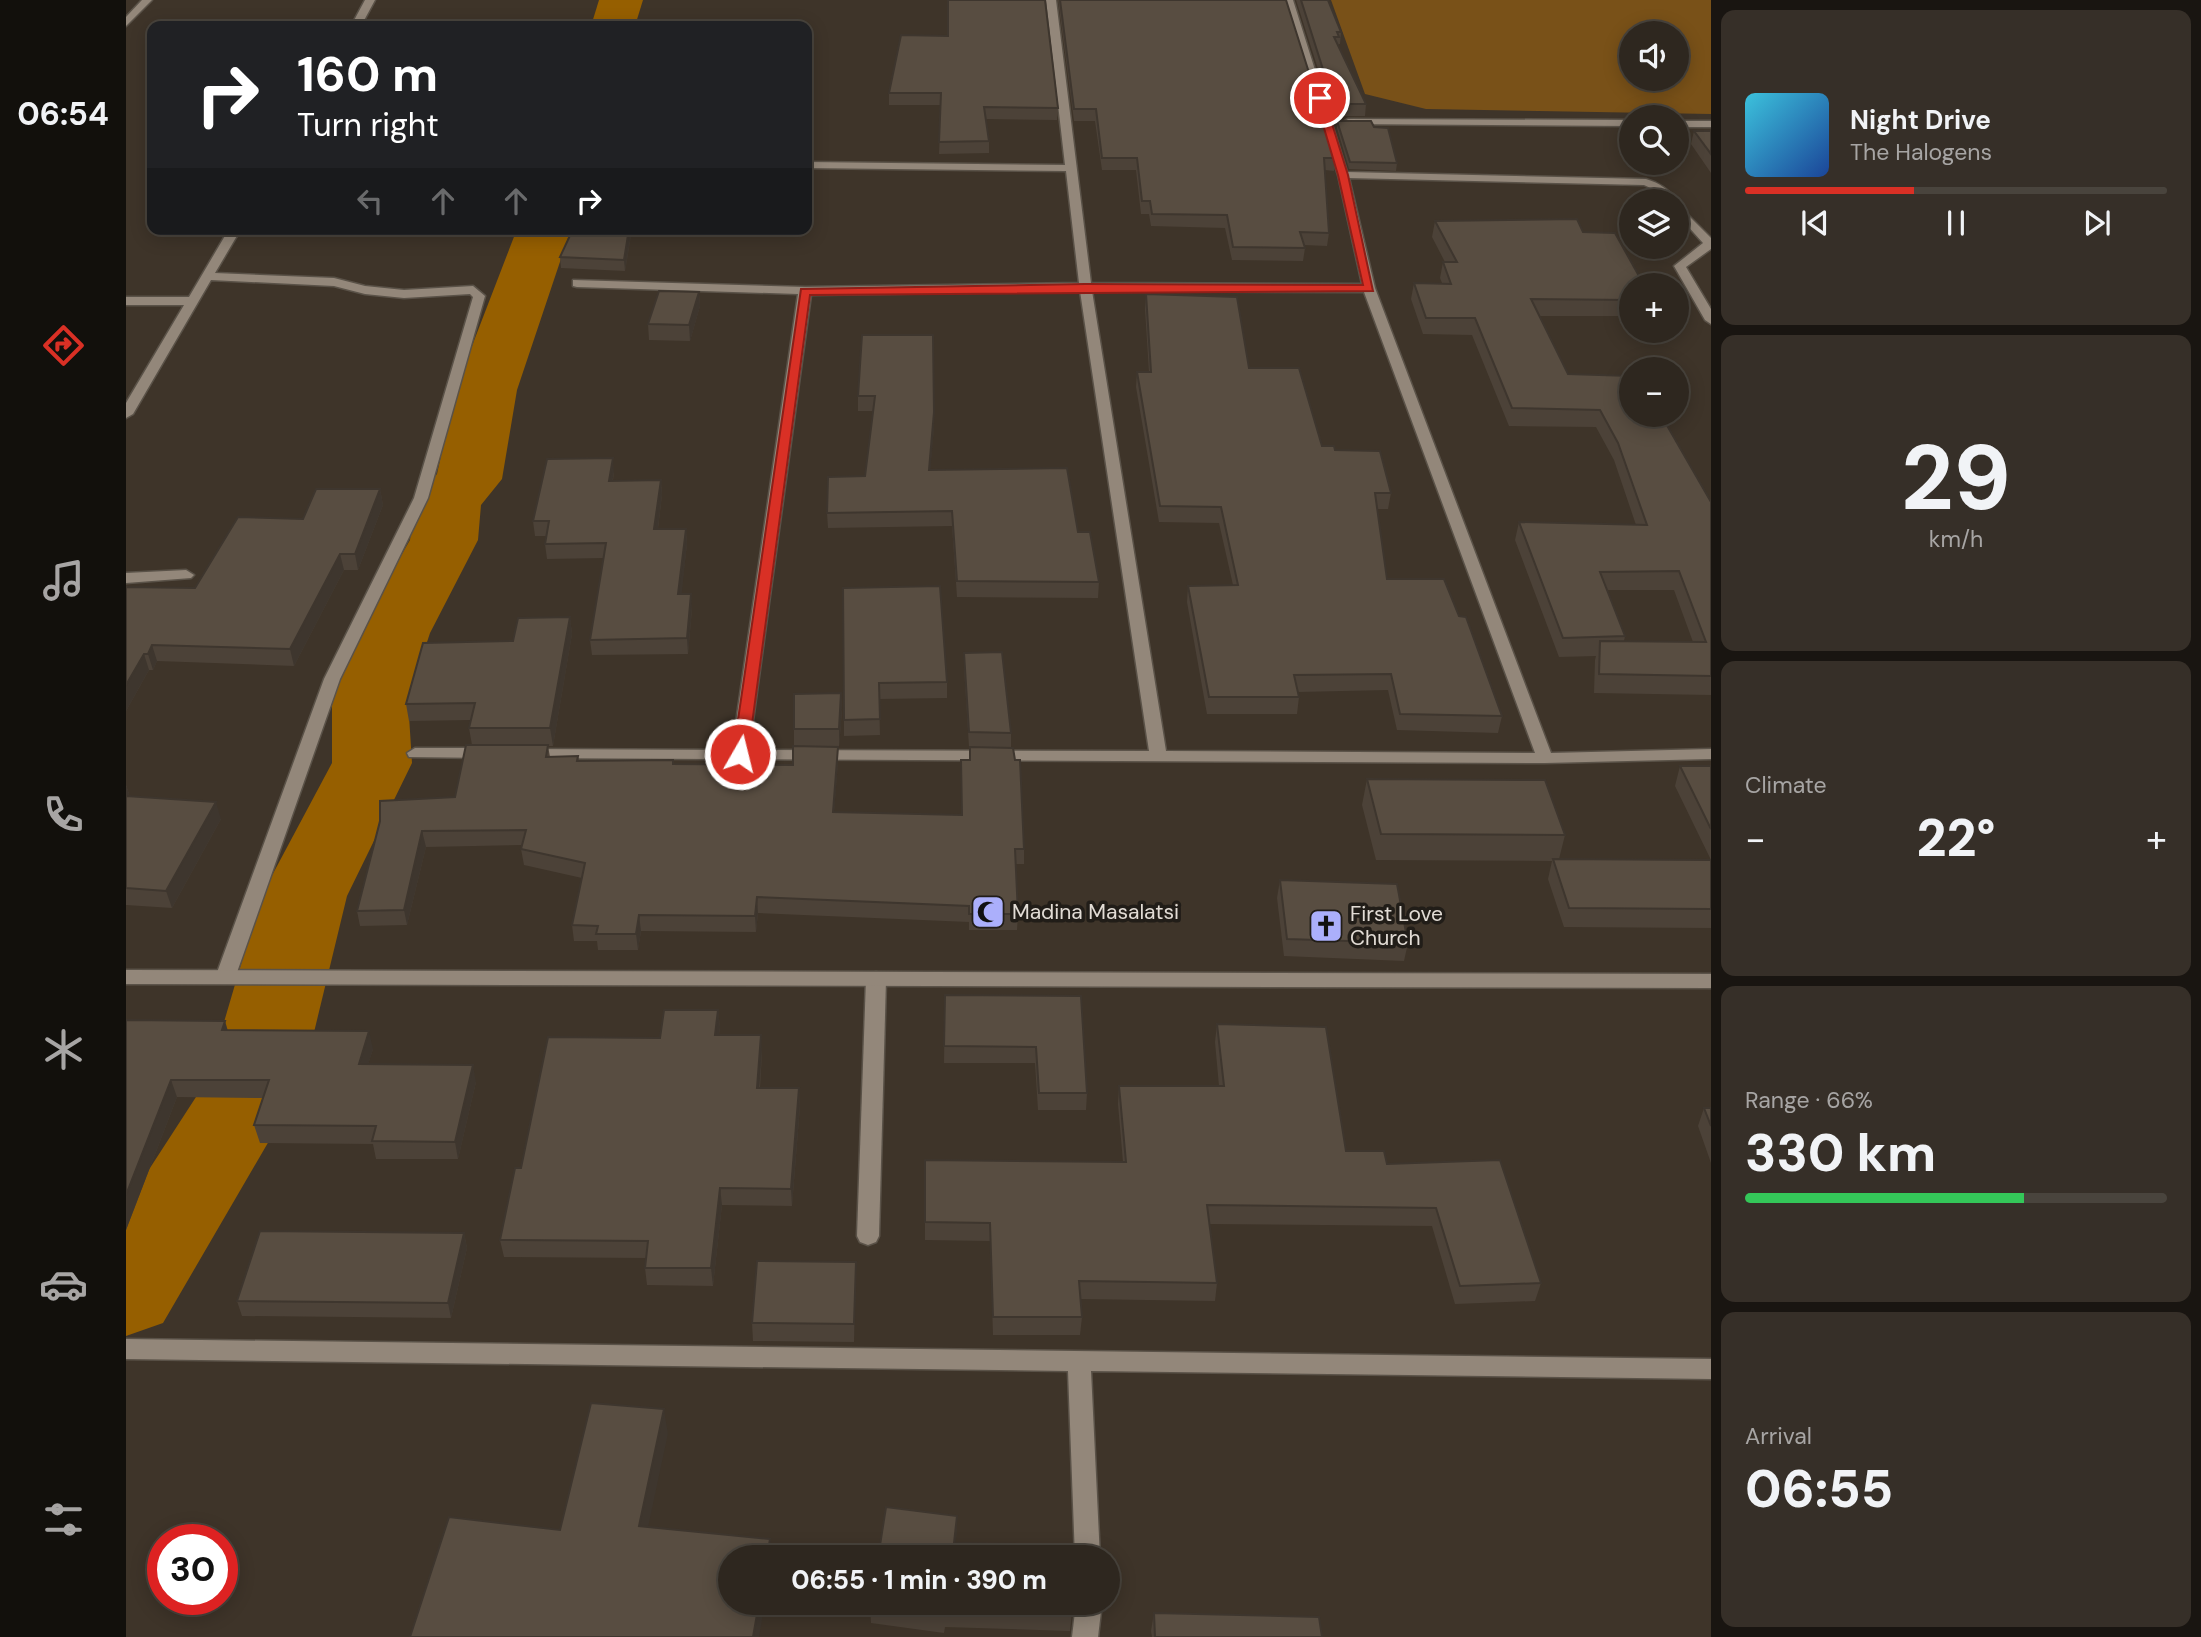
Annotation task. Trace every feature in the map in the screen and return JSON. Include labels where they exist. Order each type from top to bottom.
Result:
[{"type":"street","points":[[126,23],[147,0]]},
{"type":"street","points":[[359,21],[370,0]]},
{"type":"street","points":[[1051,0],[1085,287],[1158,756]]},
{"type":"street","points":[[1288,0],[1343,175],[1369,288],[1545,758]]},
{"type":"street","points":[[1328,122],[1619,123]]},
{"type":"street","points":[[1689,124],[1711,124]]},
{"type":"street","points":[[812,165],[1073,168]]},
{"type":"street","points":[[1343,175],[1646,182],[1661,189]]},
{"type":"street","points":[[1689,221],[1710,244],[1680,266],[1711,320]]},
{"type":"street","points":[[126,414],[231,235]]},
{"type":"street","points":[[206,276],[334,282],[365,290],[404,294],[473,290],[479,296],[421,498],[332,679],[225,978]]},
{"type":"street","points":[[577,283],[805,292],[1085,287],[1369,288]]},
{"type":"street","points":[[740,754],[805,292]]},
{"type":"street","points":[[126,300],[192,301]]},
{"type":"street","points":[[126,578],[186,575]]},
{"type":"street","points":[[415,753],[1545,758],[1711,754]]},
{"type":"street","points":[[126,977],[1711,981]]},
{"type":"street","points":[[868,1236],[876,979]]},
{"type":"street","points":[[126,1349],[1711,1369]]},
{"type":"street","points":[[1079,1359],[1087,1545]]},
{"type":"street","points":[[1085,1637],[1088,1615]]},
{"type":"shaded area","points":[[1331,0],[1711,0],[1711,114],[1689,114],[1689,105],[1619,105],[1619,112],[1426,109],[1365,94]]},
{"type":"building","points":[[948,0],[1045,0],[1058,108],[984,107],[989,141],[939,142],[941,93],[889,93],[901,35],[948,36]]},
{"type":"building","points":[[1060,0],[1286,0],[1336,158],[1324,158],[1329,233],[1300,232],[1305,248],[1233,247],[1227,215],[1152,214],[1150,201],[1142,201],[1137,158],[1102,158],[1096,109],[1074,109]]},
{"type":"building","points":[[1301,0],[1328,0],[1341,32],[1337,32],[1339,37],[1334,37],[1366,104],[1334,104]]},
{"type":"building","points":[[1337,121],[1371,121],[1374,127],[1388,128],[1397,163],[1350,162]]},
{"type":"building","points":[[1694,131],[1711,131],[1711,154]]},
{"type":"building","points":[[1577,219],[1583,232],[1615,233],[1619,240],[1619,259],[1630,259],[1637,273],[1619,273],[1619,300],[1531,299],[1568,374],[1619,376],[1619,427],[1668,427],[1711,502],[1711,676],[1599,674],[1600,641],[1706,642],[1679,571],[1600,572],[1625,636],[1563,638],[1519,522],[1647,525],[1618,443],[1600,410],[1512,408],[1475,318],[1426,318],[1414,283],[1451,284],[1443,262],[1457,262],[1435,221]]},
{"type":"building","points":[[570,235],[628,235],[624,260],[560,257]]},
{"type":"building","points":[[659,291],[699,292],[689,325],[648,324]]},
{"type":"building","points":[[1146,294],[1237,297],[1249,368],[1299,368],[1322,446],[1334,446],[1335,450],[1380,451],[1391,493],[1375,493],[1387,579],[1444,579],[1459,616],[1466,617],[1502,716],[1400,714],[1391,674],[1294,675],[1299,697],[1209,697],[1188,586],[1238,585],[1221,507],[1160,506],[1137,372],[1151,372]]},
{"type":"building","points":[[862,335],[933,335],[934,412],[929,470],[1067,468],[1078,532],[1090,532],[1099,582],[957,581],[952,511],[827,513],[828,477],[865,476],[875,396],[858,396]]},
{"type":"building","points":[[613,458],[609,481],[661,480],[654,529],[686,529],[678,594],[691,594],[687,638],[590,640],[606,543],[545,544],[549,521],[533,521],[547,459]]},
{"type":"building","points":[[316,489],[380,489],[355,554],[340,554],[290,649],[152,645],[126,685],[126,587],[195,588],[238,517],[303,519]]},
{"type":"building","points":[[940,586],[947,682],[879,683],[880,719],[844,720],[843,588]]},
{"type":"building","points":[[570,617],[550,728],[469,728],[475,703],[406,704],[423,643],[513,641],[518,618]]},
{"type":"building","points":[[1002,652],[1011,733],[969,732],[964,653]]},
{"type":"building","points":[[841,693],[839,729],[794,729],[794,694]]},
{"type":"building","points":[[466,745],[548,745],[546,757],[578,756],[577,761],[673,760],[673,764],[793,765],[793,746],[838,747],[833,812],[962,815],[961,760],[970,760],[970,747],[1013,748],[1015,760],[1020,760],[1024,849],[1015,849],[1018,914],[969,914],[969,906],[757,897],[755,916],[639,915],[636,934],[596,934],[598,926],[572,925],[585,863],[521,849],[526,830],[422,831],[404,910],[357,911],[380,821],[380,801],[455,797]]},
{"type":"building","points":[[1680,766],[1711,766],[1711,829]]},
{"type":"building","points":[[1367,779],[1545,780],[1565,835],[1381,834]]},
{"type":"building","points":[[126,796],[216,802],[166,891],[126,888]]},
{"type":"building","points":[[1553,859],[1711,860],[1711,909],[1569,908]]},
{"type":"building","points":[[1280,880],[1397,884],[1408,943],[1287,939]]},
{"type":"building","points":[[945,995],[1081,996],[1087,1093],[1039,1093],[1036,1047],[944,1046]]},
{"type":"building","points":[[664,1010],[718,1010],[715,1035],[761,1035],[757,1088],[799,1088],[791,1189],[720,1188],[711,1268],[645,1268],[648,1241],[500,1240],[515,1168],[521,1168],[548,1037],[660,1038]]},
{"type":"building","points":[[126,1020],[225,1021],[222,1030],[369,1031],[359,1064],[473,1065],[455,1142],[372,1141],[376,1126],[254,1125],[269,1080],[171,1080],[126,1195]]},
{"type":"building","points":[[1217,1024],[1326,1027],[1346,1151],[1384,1151],[1387,1164],[1500,1160],[1541,1283],[1460,1286],[1436,1208],[1207,1205],[1217,1283],[1079,1281],[1082,1317],[993,1317],[990,1223],[925,1222],[925,1160],[1126,1162],[1119,1086],[1224,1086]]},
{"type":"building","points":[[1704,1108],[1711,1108],[1711,1126]]},
{"type":"building","points":[[260,1231],[464,1233],[448,1303],[237,1301]]},
{"type":"building","points":[[757,1261],[856,1262],[854,1324],[752,1323]]},
{"type":"building","points":[[591,1403],[664,1409],[639,1526],[770,1539],[769,1545],[718,1545],[718,1615],[757,1615],[753,1637],[410,1637],[449,1517],[560,1530]]},
{"type":"building","points":[[886,1507],[957,1516],[954,1543],[1078,1545],[880,1545]]},
{"type":"building","points":[[1154,1613],[1319,1617],[1322,1637],[1155,1637]]},
{"type":"waterway","points":[[615,21],[621,0]]},
{"type":"waterway","points":[[126,1293],[253,1086],[304,896],[372,763],[370,700],[393,633],[444,540],[448,501],[469,479],[486,390],[542,235]]},
{"type":"place","name":"Madina Masalatsi","points":[[988,912]]},
{"type":"place","name":"First Love Church","points":[[1326,926]]},
{"type":"route","points":[[740,754],[805,292],[1085,287],[1369,288],[1343,175],[1320,98]]}]
